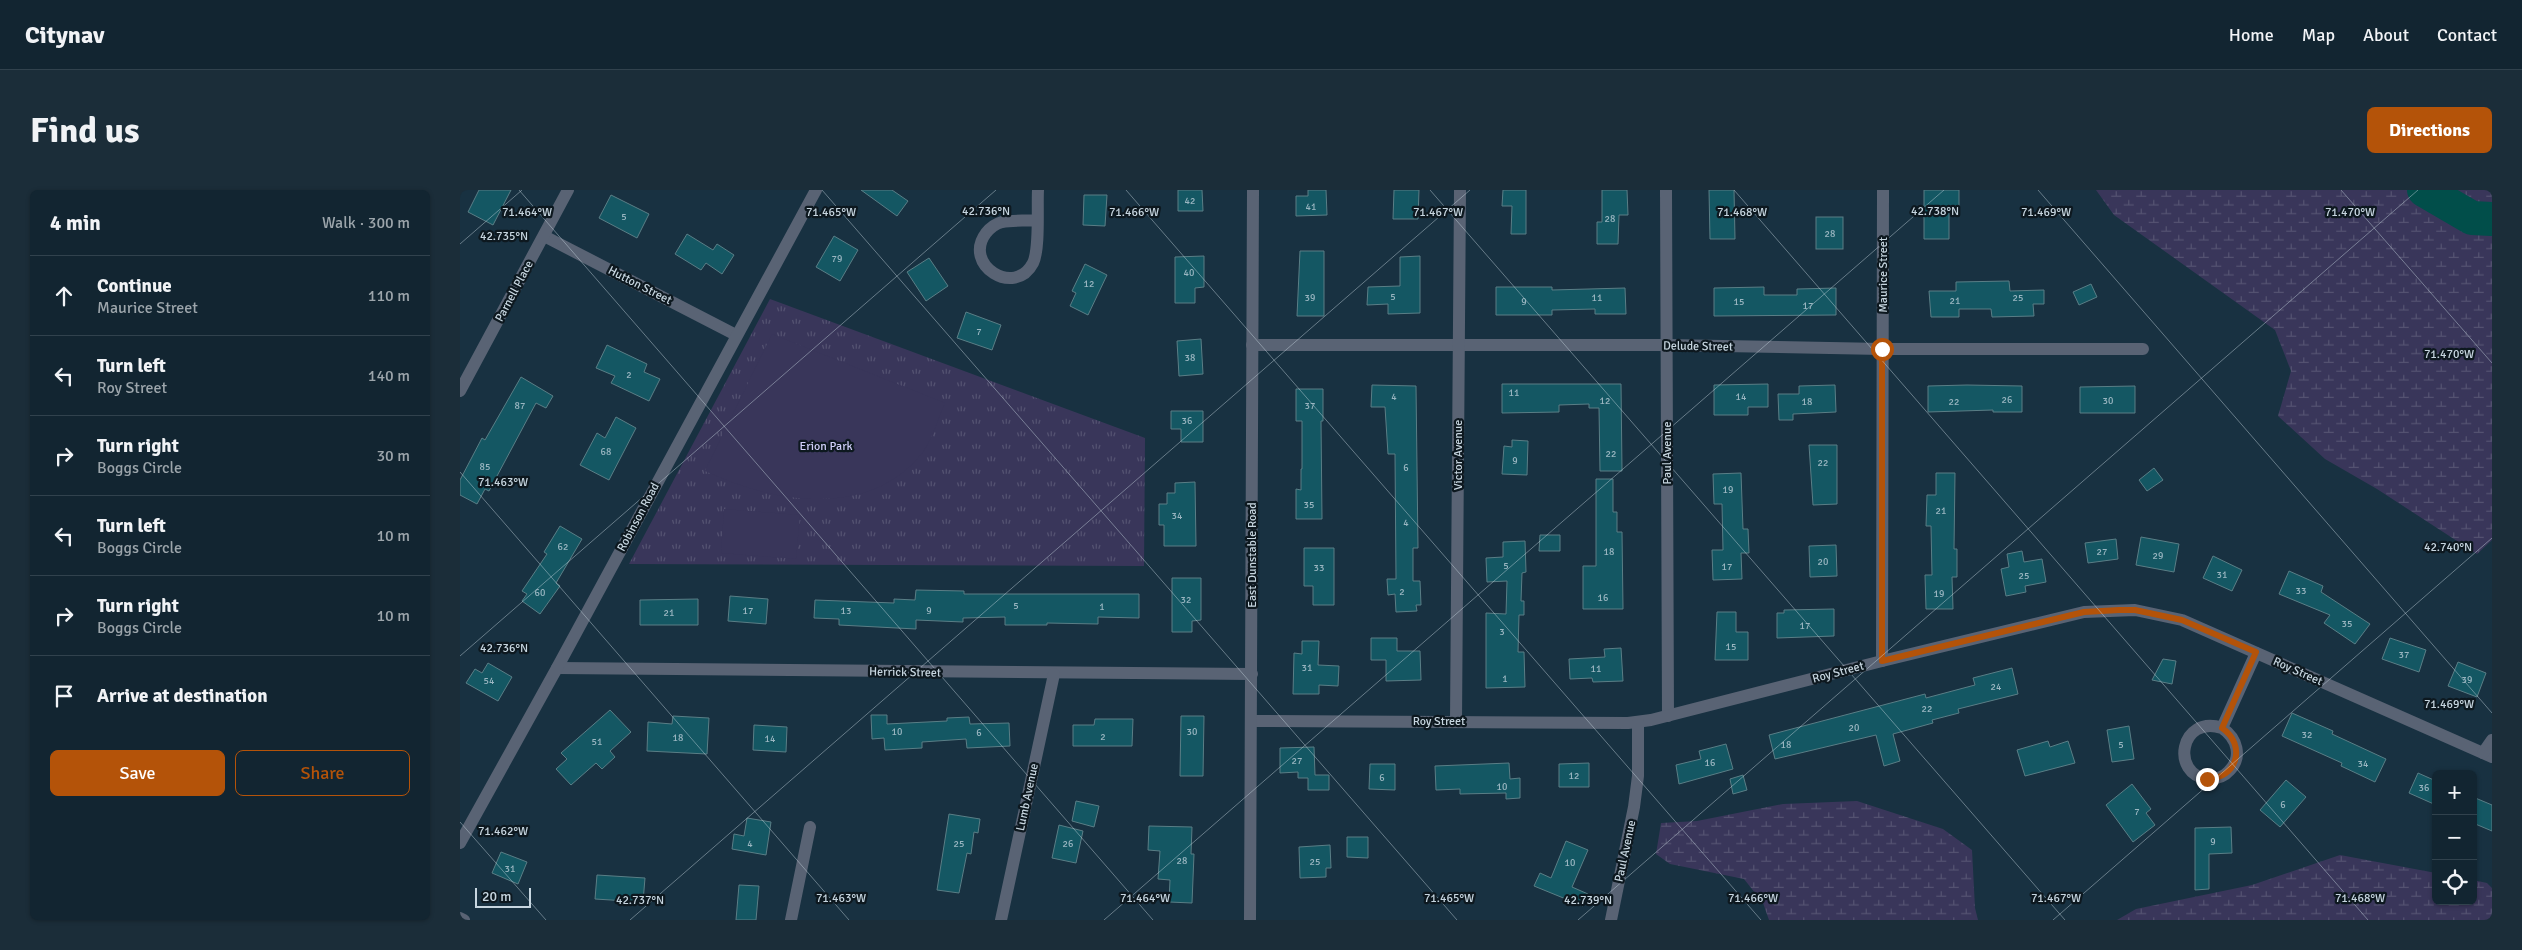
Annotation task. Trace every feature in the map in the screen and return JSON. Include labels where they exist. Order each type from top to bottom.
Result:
[{"type":"street","name":"Parnell Place","points":[[460,392],[568,190]]},
{"type":"street","name":"Robinson Road","points":[[460,843],[558,668],[736,335],[816,190]]},
{"type":"street","points":[[1036,220],[1001,222],[988,230],[980,250],[988,270],[1008,278],[1021,275],[1032,265],[1036,251],[1038,190]]},
{"type":"street","name":"East Dunstable Road","points":[[1250,920],[1253,190]]},
{"type":"street","name":"Victor Avenue","points":[[1456,721],[1460,190]]},
{"type":"street","name":"Paul Avenue","points":[[1666,190],[1668,716]]},
{"type":"street","name":"Maurice Street","points":[[1882,661],[1883,190]]},
{"type":"street","name":"Hutton Street","points":[[544,236],[736,335]]},
{"type":"street","name":"Delude Street","points":[[1252,345],[1459,344],[1882,349],[2143,349]]},
{"type":"street","name":"Roy Street","points":[[1252,721],[1638,722],[2084,612],[2119,610],[2143,611],[2182,620],[2487,755],[2492,740]]},
{"type":"street","points":[[2222,728],[2256,652]]},
{"type":"street","name":"Herrick Street","points":[[558,668],[1054,674],[1252,674]]},
{"type":"street","name":"Lumb Avenue","points":[[1000,920],[1054,674]]},
{"type":"street","name":"Paul Avenue","points":[[1611,920],[1634,808],[1638,776],[1638,722]]},
{"type":"street","points":[[2207,725],[2222,728],[2228,732],[2236,745],[2236,760],[2222,777],[2215,779],[2200,777],[2188,767],[2184,752],[2185,745],[2193,732],[2200,728],[2207,725]]},
{"type":"street","points":[[790,920],[810,827]]},
{"type":"street","points":[[460,918],[464,920]]},
{"type":"green space","points":[[2096,190],[2492,190],[2492,540],[2477,554],[2377,489],[2325,459],[2278,416],[2291,371],[2275,330],[2114,215]]},
{"type":"green space","name":"Erion Park","points":[[770,299],[1145,438],[1144,566],[629,564]]},
{"type":"green space","points":[[772,334],[945,403],[933,434],[923,452],[901,474],[876,488],[849,496],[820,499],[790,497],[761,491],[705,471]]},
{"type":"green space","points":[[724,509],[800,515],[796,559],[721,553]]},
{"type":"green space","points":[[1857,801],[1943,829],[1972,850],[1975,908],[1978,920],[1769,920],[1763,903],[1744,879],[1670,864],[1656,854],[1661,823],[1697,821],[1783,804]]},
{"type":"green space","points":[[2340,855],[2432,872],[2432,905],[2477,905],[2477,881],[2487,883],[2492,888],[2492,920],[2117,920],[2136,909],[2252,885]]},
{"type":"building","points":[[479,190],[511,190],[493,225],[468,212]]},
{"type":"building","points":[[861,190],[892,190],[908,201],[897,216]]},
{"type":"building","points":[[1178,190],[1202,190],[1203,211],[1178,211]]},
{"type":"building","points":[[1308,190],[1326,190],[1327,215],[1296,216],[1296,196],[1308,196]]},
{"type":"building","points":[[1394,190],[1419,190],[1418,219],[1393,219]]},
{"type":"building","points":[[1503,190],[1526,190],[1526,234],[1511,234],[1512,206],[1502,206]]},
{"type":"building","points":[[1602,190],[1627,190],[1628,215],[1619,215],[1618,244],[1597,244],[1597,222],[1602,222]]},
{"type":"building","points":[[1709,190],[1734,190],[1735,239],[1710,239]]},
{"type":"building","points":[[1924,190],[1959,190],[1959,206],[1949,206],[1949,239],[1924,239]]},
{"type":"building","points":[[611,195],[649,214],[637,238],[599,218]]},
{"type":"building","points":[[1084,195],[1107,195],[1105,226],[1083,225]]},
{"type":"building","points":[[1816,217],[1843,217],[1843,249],[1816,249]]},
{"type":"building","points":[[687,234],[713,250],[717,244],[734,255],[722,274],[706,263],[701,270],[675,254]]},
{"type":"building","points":[[834,236],[858,250],[840,281],[816,267]]},
{"type":"building","points":[[1300,251],[1324,251],[1324,316],[1297,316]]},
{"type":"building","points":[[1204,256],[1204,287],[1195,288],[1195,303],[1175,303],[1175,257]]},
{"type":"building","points":[[1420,256],[1420,313],[1388,314],[1388,304],[1367,305],[1368,287],[1400,286],[1400,257]]},
{"type":"building","points":[[929,258],[948,286],[926,301],[907,272]]},
{"type":"building","points":[[1085,264],[1107,275],[1088,315],[1070,306],[1076,293],[1072,291]]},
{"type":"building","points":[[2009,281],[2010,291],[2044,290],[2044,304],[2033,304],[2034,316],[1992,317],[1991,309],[1959,309],[1959,317],[1931,317],[1929,291],[1956,291],[1956,282]]},
{"type":"building","points":[[2091,284],[2097,297],[2079,305],[2073,292]]},
{"type":"building","points":[[1496,287],[1552,287],[1552,290],[1625,288],[1626,314],[1595,314],[1595,309],[1552,310],[1552,315],[1496,315]]},
{"type":"building","points":[[1764,287],[1764,295],[1797,295],[1797,289],[1836,288],[1836,315],[1714,316],[1714,288]]},
{"type":"building","points":[[966,312],[1001,325],[992,350],[957,338]]},
{"type":"building","points":[[1201,339],[1203,374],[1179,376],[1177,341]]},
{"type":"building","points":[[607,345],[647,364],[644,372],[660,379],[649,401],[611,383],[615,376],[596,368]]},
{"type":"building","points":[[521,377],[553,396],[546,408],[536,403],[489,491],[485,489],[477,504],[460,495],[460,480],[482,438],[485,440]]},
{"type":"building","points":[[1502,384],[1621,384],[1622,471],[1600,471],[1599,408],[1589,408],[1589,404],[1559,405],[1559,412],[1502,413]]},
{"type":"building","points":[[1768,384],[1768,407],[1748,407],[1748,415],[1714,415],[1714,385]]},
{"type":"building","points":[[1372,385],[1416,386],[1418,548],[1413,548],[1413,581],[1420,581],[1421,605],[1416,605],[1417,611],[1396,612],[1395,594],[1388,595],[1387,579],[1396,579],[1395,454],[1388,454],[1385,407],[1371,407]]},
{"type":"building","points":[[1835,385],[1836,412],[1793,414],[1793,420],[1779,420],[1778,394],[1799,394],[1799,386]]},
{"type":"building","points":[[1928,386],[2022,386],[2022,412],[1993,412],[1993,410],[1928,412]]},
{"type":"building","points":[[2135,386],[2135,413],[2080,413],[2080,387]]},
{"type":"building","points":[[1296,389],[1323,389],[1323,421],[1321,421],[1322,519],[1296,519],[1296,489],[1301,490],[1302,421],[1296,421]]},
{"type":"building","points":[[1171,411],[1203,411],[1203,442],[1181,442],[1181,429],[1171,429]]},
{"type":"building","points":[[616,417],[636,428],[609,480],[580,465],[597,433],[605,438]]},
{"type":"building","points":[[1512,440],[1528,441],[1527,475],[1502,474],[1504,446],[1512,447]]},
{"type":"building","points":[[1809,445],[1837,445],[1837,504],[1813,505]]},
{"type":"building","points":[[2154,468],[2163,480],[2147,491],[2139,480]]},
{"type":"building","points":[[1741,473],[1743,529],[1748,529],[1749,553],[1741,553],[1742,579],[1713,580],[1712,550],[1723,550],[1722,504],[1714,504],[1713,474]]},
{"type":"building","points":[[1936,473],[1955,473],[1954,549],[1957,549],[1957,577],[1952,577],[1953,609],[1926,609],[1925,575],[1932,575],[1931,526],[1926,526],[1927,495],[1936,495]]},
{"type":"building","points":[[1596,479],[1613,479],[1613,512],[1617,512],[1617,532],[1622,532],[1623,609],[1583,609],[1583,566],[1596,566]]},
{"type":"building","points":[[1195,482],[1196,546],[1164,546],[1164,525],[1159,525],[1159,504],[1167,504],[1167,493],[1175,493],[1175,483]]},
{"type":"building","points":[[560,526],[582,539],[556,583],[560,586],[540,614],[522,601],[527,594],[522,591],[547,554],[544,552]]},
{"type":"building","points":[[1540,535],[1560,535],[1560,551],[1539,551]]},
{"type":"building","points":[[2141,537],[2179,544],[2174,572],[2136,565]]},
{"type":"building","points":[[2116,539],[2118,559],[2088,563],[2085,543]]},
{"type":"building","points":[[1525,541],[1526,572],[1522,573],[1521,601],[1524,601],[1524,615],[1519,615],[1518,652],[1524,652],[1525,687],[1486,688],[1486,613],[1506,614],[1507,581],[1487,582],[1486,558],[1503,557],[1503,542]]},
{"type":"building","points":[[1836,545],[1837,576],[1810,577],[1809,546]]},
{"type":"building","points":[[1304,548],[1334,548],[1334,605],[1313,605],[1313,586],[1304,586]]},
{"type":"building","points":[[2022,551],[2024,562],[2042,559],[2046,582],[2025,586],[2026,592],[2006,596],[2001,569],[2009,567],[2007,554]]},
{"type":"building","points":[[2213,556],[2242,570],[2232,591],[2203,578]]},
{"type":"building","points":[[2289,571],[2323,586],[2321,592],[2370,624],[2355,644],[2324,623],[2330,615],[2279,594]]},
{"type":"building","points":[[1172,578],[1201,578],[1201,620],[1192,621],[1192,632],[1172,632]]},
{"type":"building","points":[[916,590],[964,591],[964,594],[1139,594],[1139,618],[1098,617],[1098,624],[1047,623],[1047,625],[1005,625],[1005,617],[963,618],[963,622],[916,620],[916,629],[839,625],[839,619],[814,618],[815,600],[894,603],[894,599],[915,600]]},
{"type":"building","points":[[730,596],[768,599],[766,624],[728,621]]},
{"type":"building","points":[[698,599],[698,625],[640,625],[640,600]]},
{"type":"building","points":[[1834,609],[1834,636],[1777,638],[1777,613],[1784,613],[1784,610]]},
{"type":"building","points":[[1717,612],[1736,612],[1736,632],[1748,632],[1748,660],[1715,660]]},
{"type":"building","points":[[1371,638],[1397,638],[1397,651],[1420,651],[1421,680],[1386,681],[1386,660],[1371,660]]},
{"type":"building","points":[[2390,638],[2426,650],[2419,672],[2382,659]]},
{"type":"building","points":[[1302,641],[1319,641],[1318,665],[1339,666],[1338,686],[1319,685],[1319,694],[1293,694],[1294,653],[1302,654]]},
{"type":"building","points":[[1621,648],[1623,681],[1593,682],[1592,678],[1570,679],[1569,659],[1605,657],[1604,649]]},
{"type":"building","points":[[2163,659],[2176,661],[2172,684],[2152,680]]},
{"type":"building","points":[[2458,662],[2486,673],[2477,697],[2448,686]]},
{"type":"building","points":[[488,663],[512,677],[498,701],[466,683],[475,669],[482,673]]},
{"type":"building","points":[[2012,668],[2018,694],[1958,709],[1959,713],[1932,720],[1933,723],[1893,734],[1900,761],[1884,766],[1876,735],[1775,759],[1769,735],[1925,694],[1926,698],[1975,685],[1973,678]]},
{"type":"building","points":[[610,710],[631,732],[610,751],[615,757],[602,769],[596,763],[571,785],[556,769],[567,759],[561,753]]},
{"type":"building","points":[[2292,713],[2333,731],[2332,734],[2386,759],[2375,782],[2341,766],[2342,763],[2282,736]]},
{"type":"building","points":[[871,715],[887,715],[887,724],[947,721],[947,718],[969,717],[970,724],[1009,723],[1010,746],[967,748],[966,739],[922,742],[922,748],[885,750],[884,738],[872,739]]},
{"type":"building","points":[[673,716],[709,718],[707,754],[647,751],[648,722],[672,724]]},
{"type":"building","points":[[1181,716],[1204,716],[1203,776],[1180,776]]},
{"type":"building","points":[[1095,719],[1133,719],[1132,746],[1073,746],[1073,725],[1094,725]]},
{"type":"building","points":[[754,725],[787,727],[786,752],[753,750]]},
{"type":"building","points":[[2129,726],[2134,759],[2112,762],[2107,730]]},
{"type":"building","points":[[2048,741],[2050,747],[2068,741],[2075,763],[2025,776],[2017,750]]},
{"type":"building","points":[[1726,744],[1733,769],[1679,784],[1676,765],[1701,759],[1699,751]]},
{"type":"building","points":[[1314,747],[1315,775],[1329,775],[1329,790],[1308,790],[1308,778],[1298,778],[1298,772],[1280,773],[1280,748]]},
{"type":"building","points":[[1509,763],[1510,779],[1520,778],[1520,798],[1506,799],[1506,793],[1460,794],[1460,789],[1436,790],[1435,766]]},
{"type":"building","points":[[1589,763],[1589,787],[1559,787],[1559,764]]},
{"type":"building","points":[[1370,764],[1395,764],[1395,790],[1369,789]]},
{"type":"building","points":[[2418,773],[2432,779],[2432,803],[2409,793]]},
{"type":"building","points":[[1743,775],[1747,790],[1733,794],[1730,779]]},
{"type":"building","points":[[2286,780],[2306,797],[2280,827],[2260,810]]},
{"type":"building","points":[[2132,784],[2151,809],[2146,813],[2155,825],[2133,842],[2106,805]]},
{"type":"building","points":[[2477,799],[2492,805],[2492,831],[2477,825]]},
{"type":"building","points":[[1076,801],[1099,806],[1094,827],[1072,821]]},
{"type":"building","points":[[949,814],[980,819],[978,833],[974,832],[971,854],[967,853],[959,893],[937,890]]},
{"type":"building","points":[[747,818],[771,822],[766,855],[732,849],[734,834],[744,836]]},
{"type":"building","points":[[1059,825],[1083,831],[1076,863],[1052,858]]},
{"type":"building","points":[[1149,826],[1192,827],[1191,854],[1194,854],[1192,903],[1169,902],[1170,880],[1158,879],[1160,851],[1148,850]]},
{"type":"building","points":[[2231,827],[2232,853],[2209,854],[2209,889],[2195,890],[2195,828]]},
{"type":"building","points":[[1347,837],[1368,837],[1368,858],[1347,857]]},
{"type":"building","points":[[1566,841],[1588,850],[1572,887],[1588,894],[1583,906],[1534,886],[1540,873],[1551,878]]},
{"type":"building","points":[[1330,845],[1331,868],[1326,868],[1326,877],[1300,878],[1299,847]]},
{"type":"building","points":[[501,852],[527,862],[518,884],[492,873]]},
{"type":"building","points":[[597,875],[645,878],[643,902],[595,899]]},
{"type":"building","points":[[739,885],[759,886],[756,920],[736,920]]},
{"type":"waterway","points":[[2424,190],[2472,218],[2492,219]]},
{"type":"route","points":[[1882,349],[1882,661],[2084,612],[2135,610],[2182,620],[2256,652],[2222,728],[2233,738],[2237,752],[2236,760],[2222,777],[2207,779]]}]
